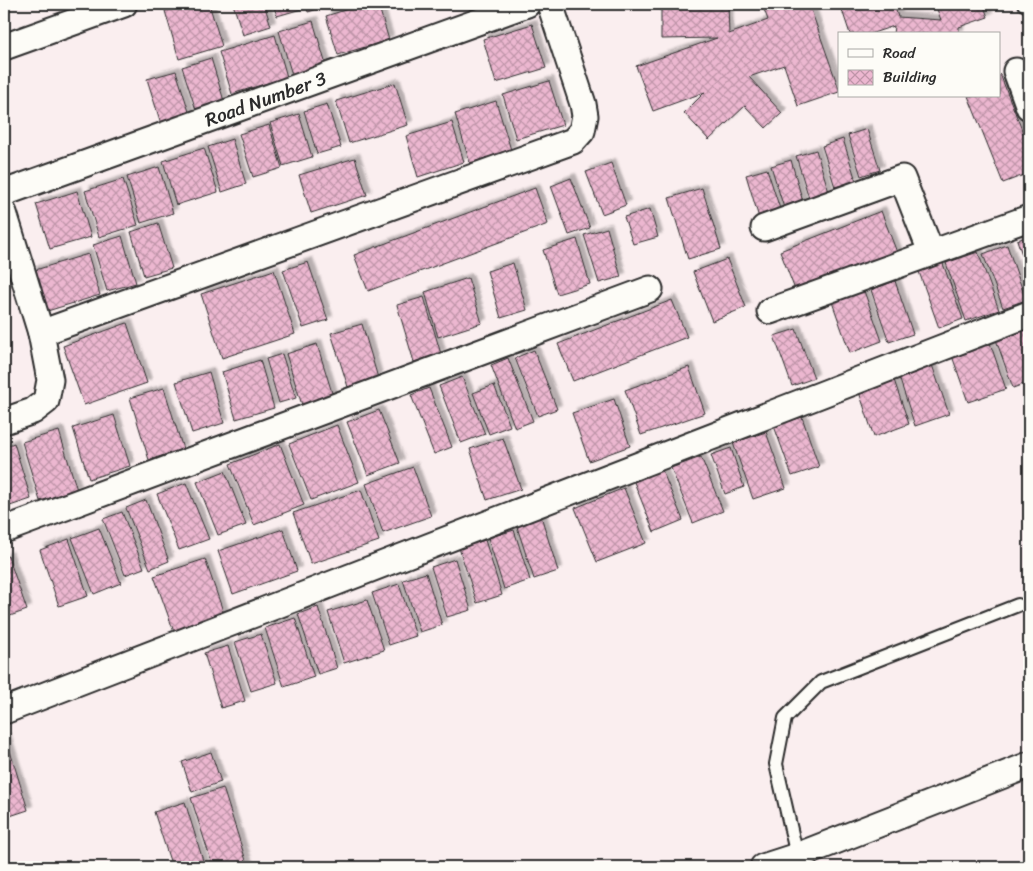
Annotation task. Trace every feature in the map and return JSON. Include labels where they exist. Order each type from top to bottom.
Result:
[{"type":"street","points":[[4,47],[124,4]]},
{"type":"street","name":"Road Number 3","points":[[4,193],[527,4]]},
{"type":"street","points":[[41,333],[572,141],[582,131],[585,116],[583,104],[550,4]]},
{"type":"street","points":[[1016,71],[1029,107]]},
{"type":"street","points":[[764,228],[902,178],[932,252]]},
{"type":"street","points":[[4,213],[41,333],[50,380],[46,401],[33,411],[4,421]]},
{"type":"street","points":[[770,311],[1029,218]]},
{"type":"street","points":[[4,530],[650,289]]},
{"type":"street","points":[[4,711],[1029,314]]},
{"type":"street","points":[[763,867],[797,856],[1029,765]]},
{"type":"lane","points":[[1024,4],[1029,7]]},
{"type":"lane","points":[[797,856],[776,764],[785,718],[821,682],[1018,606]]},
{"type":"building","points":[[190,4],[209,4],[222,46],[179,59],[165,11]]},
{"type":"building","points":[[233,4],[264,4],[271,26],[243,35]]},
{"type":"building","points":[[273,4],[303,4],[305,8],[277,16]]},
{"type":"building","points":[[306,4],[335,4],[308,12]]},
{"type":"building","points":[[364,4],[378,4],[389,40],[338,55],[326,16]]},
{"type":"building","points":[[661,4],[728,4],[729,34],[768,20],[762,4],[809,4],[838,86],[838,92],[798,106],[784,65],[749,77],[782,113],[766,128],[745,106],[709,140],[684,113],[705,92],[653,111],[636,66],[717,38],[661,39]]},
{"type":"building","points":[[840,4],[894,4],[898,17],[941,20],[935,4],[983,4],[988,17],[959,27],[959,32],[893,32],[894,26],[876,32],[849,32]]},
{"type":"building","points":[[313,21],[326,65],[292,75],[279,31]]},
{"type":"building","points":[[532,24],[546,68],[496,83],[483,39]]},
{"type":"building","points":[[275,35],[287,77],[232,94],[219,52]]},
{"type":"building","points":[[211,58],[224,101],[196,110],[182,67]]},
{"type":"building","points":[[176,71],[191,118],[162,127],[147,79]]},
{"type":"building","points":[[1000,74],[1029,148],[1029,173],[1003,183],[969,98],[1000,98]]},
{"type":"building","points":[[549,81],[563,125],[516,139],[503,95]]},
{"type":"building","points":[[395,83],[408,125],[349,143],[336,101]]},
{"type":"building","points":[[496,101],[511,150],[470,163],[455,114]]},
{"type":"building","points":[[327,104],[341,147],[317,154],[304,111]]},
{"type":"building","points":[[299,114],[312,157],[283,166],[270,123]]},
{"type":"building","points":[[452,122],[464,162],[418,177],[406,136]]},
{"type":"building","points":[[269,125],[282,168],[253,177],[239,134]]},
{"type":"building","points":[[867,129],[880,170],[861,176],[848,135]]},
{"type":"building","points":[[232,139],[246,184],[222,192],[208,147]]},
{"type":"building","points":[[843,139],[856,181],[835,187],[822,146]]},
{"type":"building","points":[[204,148],[218,192],[176,205],[163,161]]},
{"type":"building","points":[[816,150],[829,192],[809,198],[796,156]]},
{"type":"building","points":[[355,158],[367,195],[311,213],[299,175]]},
{"type":"building","points":[[791,160],[803,202],[784,208],[771,166]]},
{"type":"building","points":[[611,163],[626,205],[602,214],[586,172]]},
{"type":"building","points":[[159,167],[173,213],[141,223],[127,177]]},
{"type":"building","points":[[767,169],[781,212],[759,218],[746,175]]},
{"type":"building","points":[[571,178],[590,228],[569,235],[551,186]]},
{"type":"building","points":[[123,179],[138,225],[99,237],[85,191]]},
{"type":"building","points":[[535,188],[548,224],[368,291],[354,255]]},
{"type":"building","points":[[702,188],[721,249],[688,259],[669,198]]},
{"type":"building","points":[[77,191],[91,237],[50,249],[36,204]]},
{"type":"building","points":[[650,209],[658,237],[633,244],[624,217]]},
{"type":"building","points":[[881,211],[898,255],[797,295],[780,251]]},
{"type":"building","points":[[158,223],[172,268],[144,276],[131,232]]},
{"type":"building","points":[[607,228],[621,277],[599,283],[584,235]]},
{"type":"building","points":[[122,236],[136,283],[107,291],[93,245]]},
{"type":"building","points":[[1029,236],[1029,275],[1017,240]]},
{"type":"building","points":[[577,239],[590,284],[557,294],[543,250]]},
{"type":"building","points":[[1007,245],[1026,300],[1003,308],[983,254]]},
{"type":"building","points":[[978,252],[999,310],[966,321],[946,263]]},
{"type":"building","points":[[88,254],[100,295],[44,312],[32,271]]},
{"type":"building","points":[[727,259],[746,307],[712,321],[693,272]]},
{"type":"building","points":[[942,261],[963,319],[939,328],[918,269]]},
{"type":"building","points":[[308,262],[328,320],[303,328],[283,270]]},
{"type":"building","points":[[513,263],[527,310],[501,318],[487,271]]},
{"type":"building","points":[[274,270],[295,334],[222,358],[201,294]]},
{"type":"building","points":[[468,278],[482,323],[438,337],[425,292]]},
{"type":"building","points":[[895,281],[913,334],[889,342],[871,290]]},
{"type":"building","points":[[864,291],[882,341],[850,353],[832,302]]},
{"type":"building","points":[[424,297],[441,354],[414,362],[397,305]]},
{"type":"building","points":[[672,300],[687,337],[573,381],[558,344]]},
{"type":"building","points":[[127,323],[147,383],[84,405],[63,346]]},
{"type":"building","points":[[362,324],[378,378],[348,387],[331,333]]},
{"type":"building","points":[[1029,325],[1029,382],[1013,388],[995,337]]},
{"type":"building","points":[[796,329],[814,378],[792,386],[774,336]]},
{"type":"building","points":[[989,340],[1006,389],[968,402],[951,353]]},
{"type":"building","points":[[317,344],[333,396],[302,405],[286,354]]},
{"type":"building","points":[[534,350],[557,409],[538,416],[515,358]]},
{"type":"building","points":[[282,354],[296,398],[279,403],[266,359]]},
{"type":"building","points":[[508,358],[533,421],[515,428],[491,365]]},
{"type":"building","points":[[260,360],[274,408],[236,419],[222,372]]},
{"type":"building","points":[[931,362],[949,414],[915,426],[898,374]]},
{"type":"building","points":[[689,367],[705,413],[641,435],[625,390]]},
{"type":"building","points":[[209,372],[224,423],[192,433],[176,382]]},
{"type":"building","points":[[462,377],[485,434],[461,443],[439,386]]},
{"type":"building","points":[[893,377],[909,424],[874,437],[858,389]]},
{"type":"building","points":[[494,385],[510,426],[489,434],[473,393]]},
{"type":"building","points":[[164,388],[183,449],[149,460],[130,398]]},
{"type":"building","points":[[429,388],[452,447],[434,454],[411,395]]},
{"type":"building","points":[[614,399],[630,446],[589,461],[572,413]]},
{"type":"building","points":[[379,410],[400,463],[368,475],[347,422]]},
{"type":"building","points":[[114,415],[130,466],[89,479],[73,428]]},
{"type":"building","points":[[802,417],[819,467],[792,476],[774,426]]},
{"type":"building","points":[[337,425],[359,482],[311,500],[289,444]]},
{"type":"building","points":[[59,431],[77,490],[40,501],[22,442]]},
{"type":"building","points":[[766,432],[786,488],[753,499],[733,443]]},
{"type":"building","points":[[503,438],[521,489],[487,500],[470,449]]},
{"type":"building","points":[[14,443],[31,499],[4,508],[4,447]]},
{"type":"building","points":[[280,444],[304,505],[254,525],[230,464]]},
{"type":"building","points":[[731,448],[744,487],[725,494],[711,455]]},
{"type":"building","points":[[701,457],[723,511],[693,523],[671,468]]},
{"type":"building","points":[[413,467],[431,516],[383,533],[366,484]]},
{"type":"building","points":[[662,470],[683,520],[654,532],[634,482]]},
{"type":"building","points":[[225,471],[246,525],[218,535],[197,482]]},
{"type":"building","points":[[186,483],[209,539],[179,550],[157,494]]},
{"type":"building","points":[[624,488],[646,543],[597,562],[575,508]]},
{"type":"building","points":[[361,490],[379,541],[311,564],[293,513]]},
{"type":"building","points":[[146,500],[169,561],[150,569],[126,508]]},
{"type":"building","points":[[122,512],[144,568],[125,575],[103,519]]},
{"type":"building","points":[[541,516],[558,571],[534,579],[516,524]]},
{"type":"building","points":[[99,528],[121,583],[94,594],[72,538]]},
{"type":"building","points":[[283,529],[297,571],[233,594],[218,551]]},
{"type":"building","points":[[514,530],[530,580],[504,589],[488,538]]},
{"type":"building","points":[[69,539],[88,596],[59,606],[40,550]]},
{"type":"building","points":[[485,540],[502,595],[477,603],[459,548]]},
{"type":"building","points":[[8,556],[27,610],[7,617],[4,608],[4,558]]},
{"type":"building","points":[[205,559],[224,614],[174,632],[154,576]]},
{"type":"building","points":[[455,559],[471,610],[447,617],[431,567]]},
{"type":"building","points":[[426,573],[442,625],[420,632],[403,580]]},
{"type":"building","points":[[399,584],[416,636],[389,645],[372,593]]},
{"type":"building","points":[[367,600],[384,650],[344,663],[328,612]]},
{"type":"building","points":[[318,607],[337,668],[318,674],[298,614]]},
{"type":"building","points":[[295,618],[314,677],[284,687],[265,628]]},
{"type":"building","points":[[261,634],[277,683],[251,691],[235,642]]},
{"type":"building","points":[[228,646],[245,701],[221,708],[204,653]]},
{"type":"building","points":[[4,738],[6,738],[28,810],[4,818]]},
{"type":"building","points":[[211,752],[221,782],[192,792],[182,762]]},
{"type":"building","points":[[223,788],[248,867],[213,867],[191,798]]},
{"type":"building","points":[[185,802],[205,867],[172,867],[154,812]]}]
